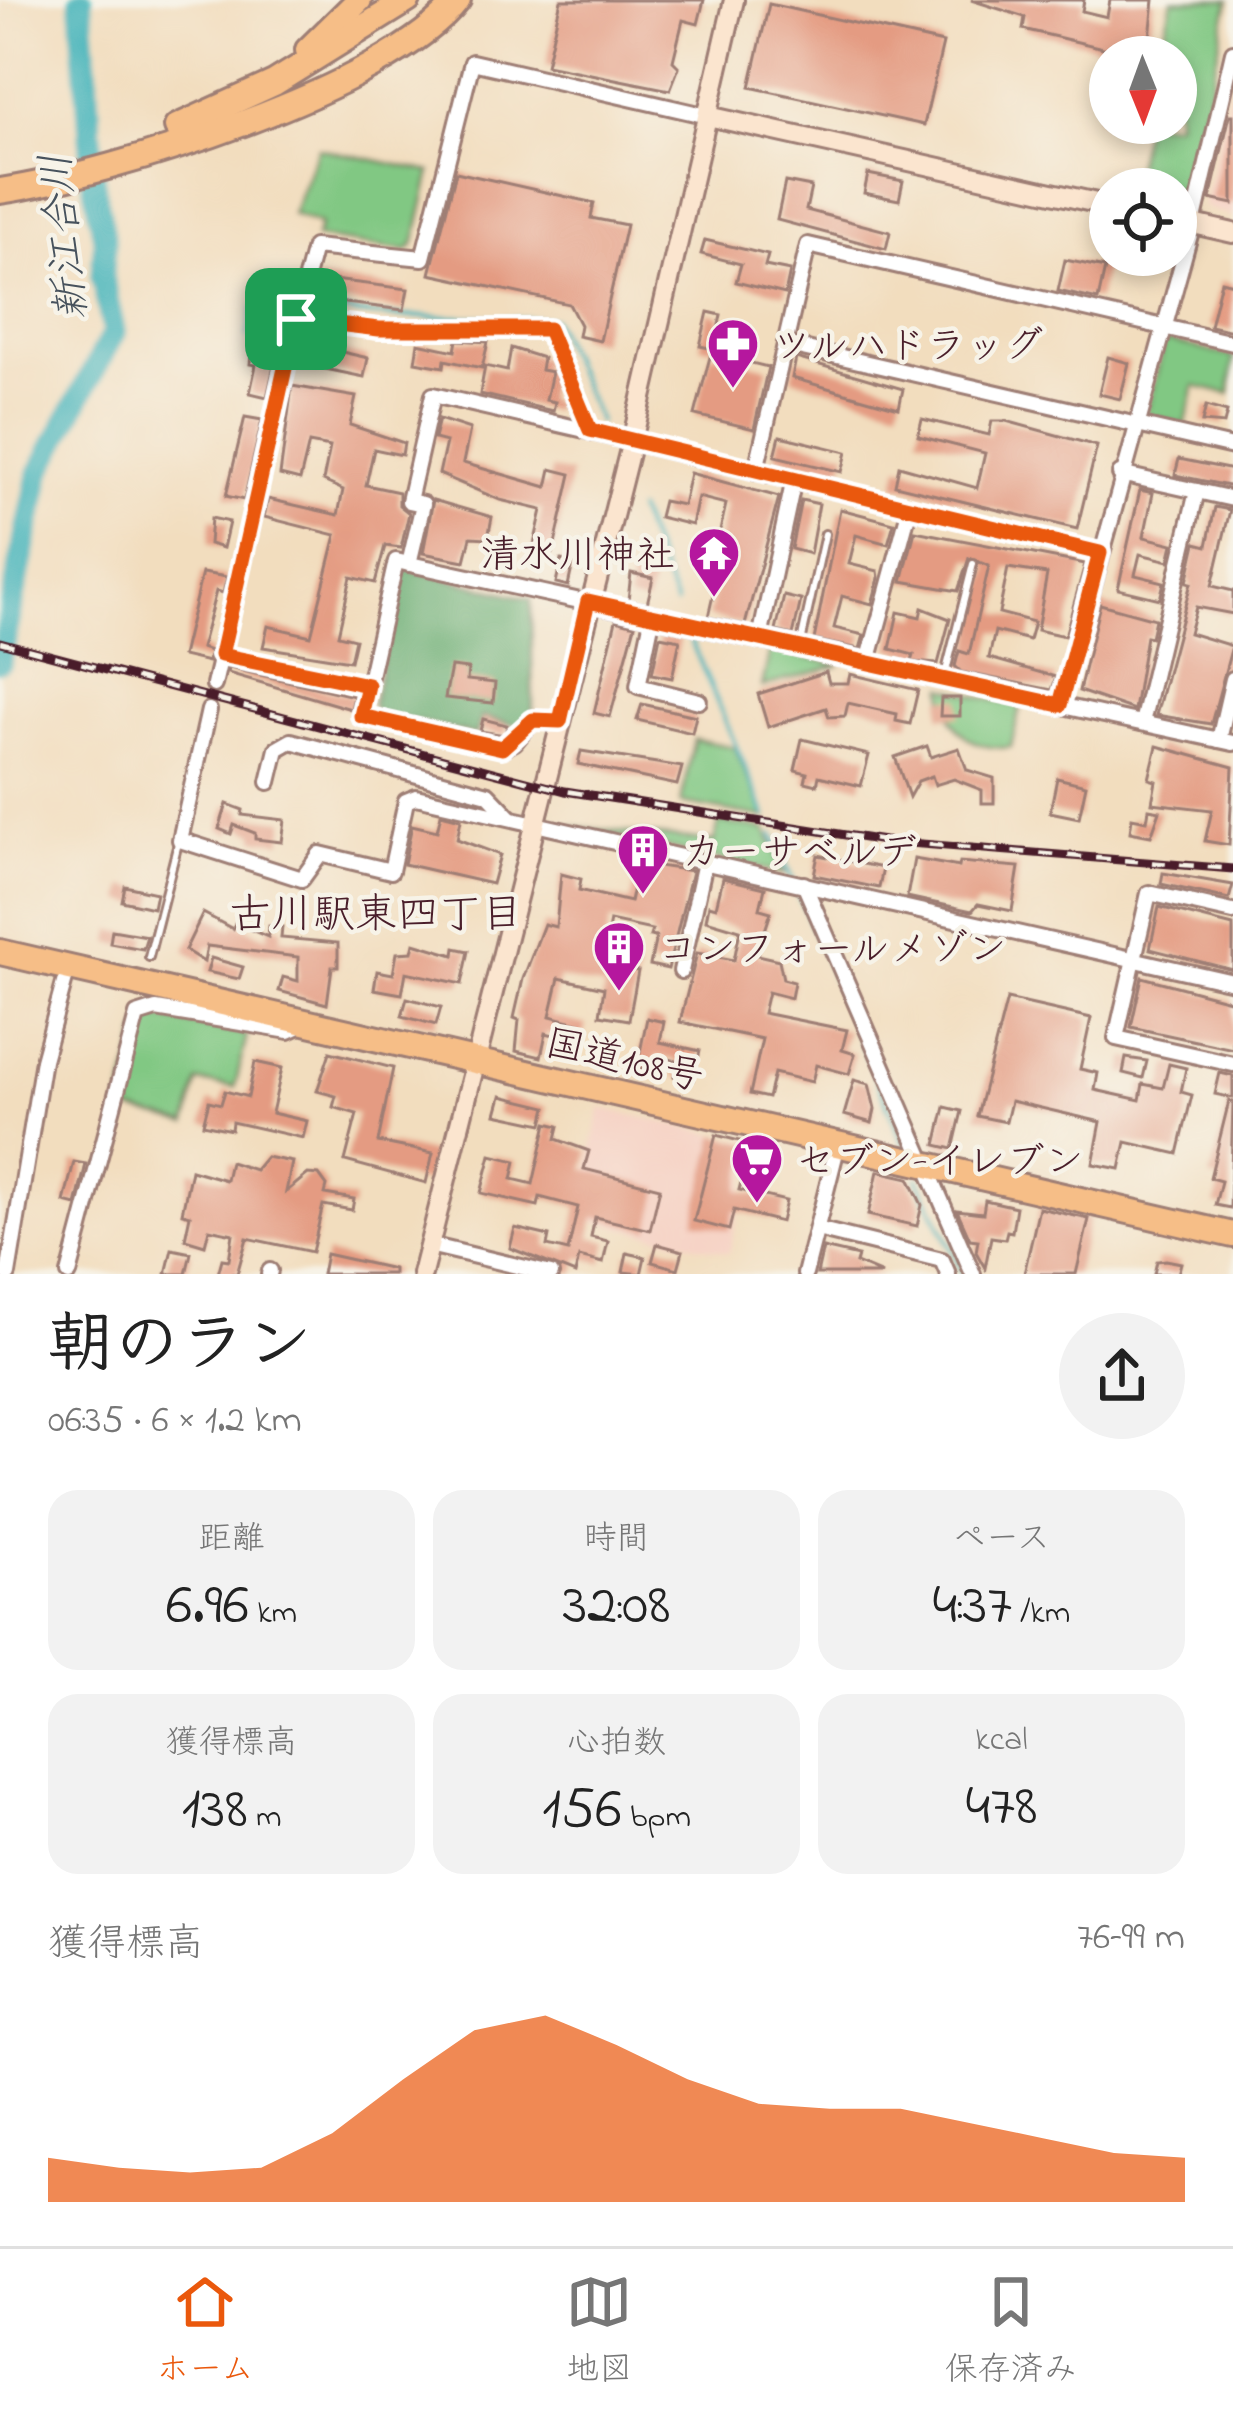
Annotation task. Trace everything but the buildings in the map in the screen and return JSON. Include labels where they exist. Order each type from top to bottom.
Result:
[{"type":"highway","points":[[266,88],[359,0]]},
{"type":"highway","points":[[214,122],[408,0]]},
{"type":"highway","points":[[0,191],[214,122],[292,103],[423,37],[458,0]]},
{"type":"highway","name":"国道108号","points":[[0,952],[1233,1235]]},
{"type":"street","points":[[422,1274],[632,441],[734,0]]},
{"type":"street","points":[[1197,180],[1233,52]]},
{"type":"street","points":[[214,685],[314,247],[423,258],[472,62],[1089,201]]},
{"type":"street","points":[[1197,225],[1233,233]]},
{"type":"street","points":[[756,470],[808,245],[1233,343]]},
{"type":"street","points":[[1060,705],[1174,276]]},
{"type":"street","points":[[298,312],[379,329],[548,329],[590,430]]},
{"type":"street","points":[[785,344],[1233,447]]},
{"type":"street","points":[[409,564],[423,504],[409,501],[433,395],[1100,553]]},
{"type":"street","points":[[1120,474],[1233,500]]},
{"type":"street","points":[[760,638],[794,479]]},
{"type":"street","points":[[1142,723],[1197,491]]},
{"type":"street","points":[[868,662],[910,507]]},
{"type":"street","points":[[560,721],[533,720],[502,748],[361,716],[396,561],[1226,742],[1233,679]]},
{"type":"street","points":[[653,614],[638,686],[699,701]]},
{"type":"street","points":[[221,655],[368,685]]},
{"type":"street","points":[[208,710],[180,840],[302,879],[320,854],[392,871],[406,801],[416,797],[1233,982]]},
{"type":"street","points":[[269,782],[277,749],[291,742],[488,794],[510,817]]},
{"type":"street","points":[[681,971],[705,862]]},
{"type":"street","points":[[800,883],[974,1274]]},
{"type":"street","points":[[1233,913],[1149,893],[1116,1038],[1233,1064]]},
{"type":"street","points":[[8,1274],[61,966]]},
{"type":"street","points":[[69,1274],[137,1015],[156,1009],[289,1031],[307,1022]]},
{"type":"street","points":[[805,1274],[838,1144]]},
{"type":"street","points":[[817,1229],[942,1260],[948,1274]]},
{"type":"street","points":[[429,1245],[551,1274]]},
{"type":"lane","points":[[800,646],[825,534]]},
{"type":"lane","points":[[944,679],[974,564]]},
{"type":"lane","points":[[149,957],[180,840]]},
{"type":"shaded area","points":[[1233,75],[1233,217],[1203,207]]},
{"type":"shaded area","points":[[601,1108],[754,1143],[729,1253],[576,1217]]},
{"type":"green space","points":[[1172,0],[1229,0],[1193,168],[1135,168],[1140,144],[1197,144],[1197,36],[1164,36]]},
{"type":"green space","points":[[318,148],[431,172],[414,245],[407,251],[316,238],[320,224],[292,214]]},
{"type":"green space","points":[[1165,340],[1233,357],[1230,394],[1195,386],[1185,425],[1146,415]]},
{"type":"green space","points":[[403,568],[531,599],[533,713],[519,726],[482,717],[476,735],[377,712],[372,705]]},
{"type":"green space","points":[[770,650],[840,665],[762,687]]},
{"type":"green space","points":[[944,687],[1020,707],[1011,747],[984,745],[963,734],[949,714]]},
{"type":"green space","points":[[694,739],[734,747],[766,818],[681,803]]},
{"type":"green space","points":[[719,822],[766,829],[784,874],[570,826],[714,842]]},
{"type":"green space","points":[[143,1015],[247,1035],[235,1087],[198,1082],[187,1124],[119,1108]]},
{"type":"waterway","name":"新江合川","points":[[0,661],[40,472],[114,332],[102,277],[105,241],[94,186],[81,0]]},
{"type":"waterway","points":[[247,337],[253,309],[293,307]]},
{"type":"waterway","points":[[312,308],[378,316],[552,319],[599,422]]},
{"type":"waterway","points":[[637,511],[676,604]]},
{"type":"waterway","points":[[686,629],[766,816]]},
{"type":"waterway","points":[[773,835],[904,1144]]},
{"type":"waterway","points":[[918,1179],[963,1274]]},
{"type":"railway","points":[[0,642],[565,791],[884,841],[1233,869]]},
{"type":"place","name":"ツルハドラッグ","points":[[733,390]]},
{"type":"place","name":"清水川神社","points":[[714,599]]},
{"type":"place","name":"カーサベルデ","points":[[643,896]]},
{"type":"place","name":"コンフォールメゾン","points":[[619,993]]},
{"type":"place","name":"セブン-イレブン","points":[[757,1205]]},
{"type":"district","name":"古川駅東四丁目","points":[[376,912]]},
{"type":"route","points":[[296,319],[379,329],[548,329],[590,430],[1100,553],[1060,705],[588,601],[560,721],[539,717],[526,724],[515,742],[502,748],[361,716],[368,685],[221,655],[296,319]]}]
